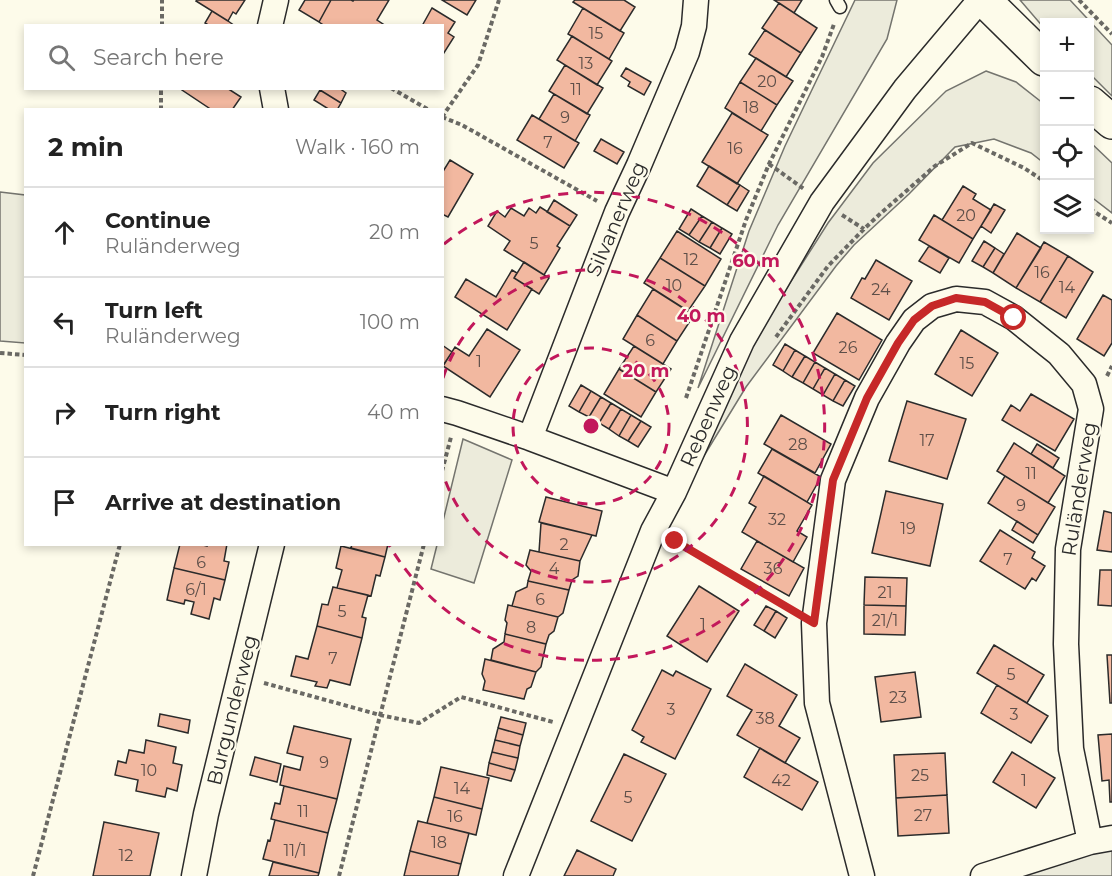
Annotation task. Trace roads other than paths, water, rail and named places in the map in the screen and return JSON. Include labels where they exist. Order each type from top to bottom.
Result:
[{"type":"main road","points":[[982,0],[1040,55]]},
{"type":"main road","points":[[1094,107],[1112,122]]},
{"type":"street","points":[[270,24],[276,0]]},
{"type":"street","name":"Silvanerweg","points":[[530,438],[617,212],[687,52],[694,26],[696,0]]},
{"type":"street","name":"Rebenweg","points":[[516,876],[653,531],[674,492],[742,341],[822,202],[905,89],[982,0]]},
{"type":"street","points":[[272,90],[276,108]]},
{"type":"street","name":"Ruländerweg","points":[[862,876],[817,703],[814,623],[833,480],[867,398],[898,343],[914,320],[932,306],[956,298],[985,302],[1014,318],[1059,354],[1084,384],[1091,409],[1068,549],[1066,644],[1071,749],[1101,840]]},
{"type":"street","points":[[450,411],[530,438],[674,492]]},
{"type":"street","name":"Burgunderweg","points":[[194,876],[272,546]]},
{"type":"street","points":[[983,876],[1101,840]]}]
